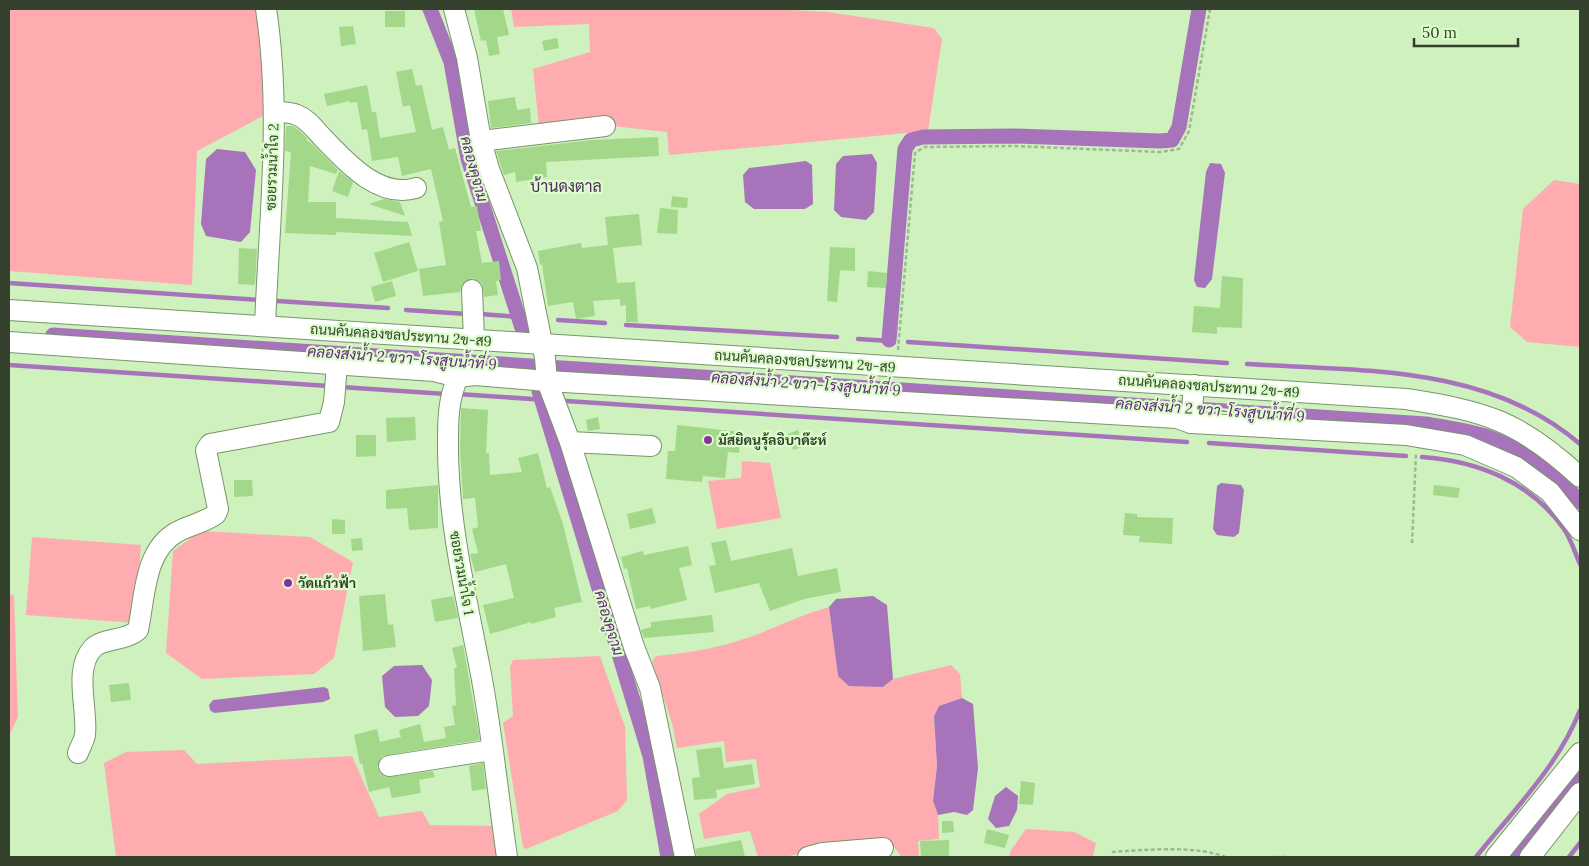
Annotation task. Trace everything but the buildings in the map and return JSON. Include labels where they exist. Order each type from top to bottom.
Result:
[{"type":"street","name":"ซอยรวมน้ำใจ 2","points":[[265,326],[274,112],[271,38],[266,9]]},
{"type":"street","points":[[454,9],[467,58],[481,141],[489,169],[527,268],[545,365],[634,647],[650,688],[685,857]]},
{"type":"street","points":[[274,112],[296,114],[306,120],[330,145],[375,184],[403,192],[416,188]]},
{"type":"street","points":[[481,141],[605,126]]},
{"type":"street","points":[[472,290],[474,339]]},
{"type":"street","name":"ถนนคันคลองชลประทาน 2ข-ส9","points":[[9,310],[474,339],[545,365],[897,366],[1194,390],[1406,399],[1478,412],[1508,423],[1543,444],[1580,477]]},
{"type":"street","points":[[9,342],[434,371],[458,377],[545,365],[1234,424],[1417,437],[1465,445],[1516,467],[1550,492],[1580,530]]},
{"type":"street","points":[[78,753],[84,735],[83,672],[87,655],[94,646],[132,636],[138,630],[151,567],[160,545],[177,532],[216,514],[218,509],[206,450],[207,447],[210,444],[329,422],[334,402],[337,364]]},
{"type":"street","name":"ซอยรวมน้ำใจ 1","points":[[458,377],[450,394],[448,426],[449,484],[458,562],[480,670],[507,857]]},
{"type":"street","points":[[1191,420],[1194,390]]},
{"type":"street","points":[[570,442],[651,446]]},
{"type":"street","points":[[390,766],[492,750]]},
{"type":"street","points":[[1496,857],[1580,753]]},
{"type":"street","points":[[1530,857],[1580,793]]},
{"type":"street","points":[[808,857],[823,853],[883,848]]},
{"type":"path","points":[[897,366],[915,153],[918,149],[924,147],[1003,146],[1160,152],[1179,149],[1189,130],[1210,9]]},
{"type":"path","points":[[1412,543],[1417,437]]},
{"type":"path","points":[[1112,852],[1147,850],[1214,852],[1225,857]]},
{"type":"path","points":[[1275,857],[1287,857]]},
{"type":"shaded area","points":[[9,9],[257,9],[265,62],[265,115],[197,151],[192,285],[9,271]]},
{"type":"shaded area","points":[[511,9],[774,9],[828,12],[934,28],[942,39],[928,131],[669,155],[667,132],[594,124],[539,127],[533,69],[590,52],[589,24],[514,27]]},
{"type":"shaded area","points":[[217,149],[245,152],[256,170],[250,232],[241,242],[206,236],[201,224],[206,159]]},
{"type":"shaded area","points":[[872,154],[877,163],[874,212],[866,220],[841,217],[834,210],[836,164],[843,156]]},
{"type":"shaded area","points":[[806,161],[812,165],[813,204],[805,209],[754,209],[745,202],[743,175],[749,168]]},
{"type":"shaded area","points":[[1210,163],[1221,164],[1225,173],[1212,279],[1205,288],[1197,287],[1194,280],[1206,172]]},
{"type":"shaded area","points":[[1554,180],[1580,184],[1580,347],[1527,342],[1510,327],[1523,209]]},
{"type":"shaded area","points":[[742,461],[770,463],[781,518],[717,529],[708,481],[741,478]]},
{"type":"shaded area","points":[[1221,483],[1241,485],[1244,490],[1239,533],[1234,537],[1217,535],[1213,529],[1217,486]]},
{"type":"shaded area","points":[[201,531],[310,537],[353,562],[334,658],[314,674],[202,679],[166,653],[173,551]]},
{"type":"shaded area","points":[[32,537],[141,545],[135,623],[26,615]]},
{"type":"shaded area","points":[[9,593],[14,596],[18,717],[9,736]]},
{"type":"shaded area","points":[[873,596],[887,605],[893,679],[883,687],[849,686],[838,676],[829,607],[836,599]]},
{"type":"shaded area","points":[[829,607],[838,676],[883,687],[893,679],[951,665],[960,674],[962,698],[939,706],[934,716],[937,766],[933,801],[938,815],[939,839],[918,841],[919,857],[902,857],[889,841],[826,847],[785,857],[758,857],[750,831],[704,839],[699,814],[727,794],[760,787],[756,759],[726,762],[724,741],[677,748],[672,723],[652,662],[656,656],[704,650],[738,641]]},
{"type":"shaded area","points":[[600,656],[625,727],[627,800],[618,811],[526,849],[523,847],[503,723],[513,716],[510,667],[513,660]]},
{"type":"shaded area","points":[[422,665],[432,680],[429,706],[418,716],[395,717],[385,707],[382,676],[394,666]]},
{"type":"shaded area","points":[[324,687],[328,689],[330,699],[323,702],[214,713],[210,710],[209,705],[213,700]]},
{"type":"shaded area","points":[[962,698],[973,704],[978,768],[973,810],[967,815],[954,812],[938,815],[933,801],[937,766],[934,716],[939,706]]},
{"type":"shaded area","points":[[184,750],[197,764],[352,756],[379,817],[422,811],[430,825],[496,826],[508,857],[116,857],[104,763],[126,752]]},
{"type":"shaded area","points":[[1006,787],[1018,796],[1017,810],[1009,826],[996,828],[988,819],[995,796]]},
{"type":"shaded area","points":[[1026,829],[1074,832],[1096,843],[1093,857],[1009,857],[1011,850]]},
{"type":"waterway","name":"คลองคูจาม","points":[[430,9],[451,62],[468,159],[522,328]]},
{"type":"waterway","points":[[889,340],[905,149],[911,140],[923,137],[1013,136],[1172,140],[1179,127],[1199,9]]},
{"type":"waterway","points":[[9,283],[259,300]]},
{"type":"waterway","points":[[277,301],[388,308]]},
{"type":"waterway","points":[[406,310],[467,314]]},
{"type":"waterway","points":[[480,314],[532,318]]},
{"type":"waterway","points":[[558,320],[605,323]]},
{"type":"waterway","points":[[626,325],[837,337]]},
{"type":"waterway","name":"คลองส่งน้ำ 2 ขวา-โรงสูบน้ำที่ 9","points":[[53,335],[1426,424],[1482,435],[1509,446],[1548,471],[1580,502]]},
{"type":"waterway","points":[[858,339],[890,341]]},
{"type":"waterway","points":[[908,342],[1227,363]]},
{"type":"waterway","points":[[1247,364],[1378,372],[1422,377],[1465,386],[1506,399],[1544,418],[1580,444]]},
{"type":"waterway","points":[[9,365],[329,386]]},
{"type":"waterway","points":[[341,387],[446,394]]},
{"type":"waterway","name":"คลองคูจาม","points":[[539,391],[650,756],[668,857]]},
{"type":"waterway","points":[[458,394],[547,400]]},
{"type":"waterway","points":[[566,401],[1187,442]]},
{"type":"waterway","points":[[1209,443],[1406,456]]},
{"type":"waterway","points":[[1422,457],[1443,459],[1483,469],[1502,477],[1536,498],[1564,529],[1580,564]]},
{"type":"waterway","points":[[1476,857],[1548,769],[1571,730],[1580,710]]},
{"type":"waterway","name":"คลองส่งน้ำ 2 ขวา-โรงสูบน้ำที่ 9","points":[[1516,857],[1580,776]]},
{"type":"waterway","points":[[1569,857],[1580,843]]},
{"type":"place","name":"มัสยิดนูรุ้ลอิบาด๊ะห์","points":[[708,440]]},
{"type":"place","name":"วัดแก้วฟ้า","points":[[288,583]]},
{"type":"district","name":"บ้านดงตาล","points":[[566,186]]}]
